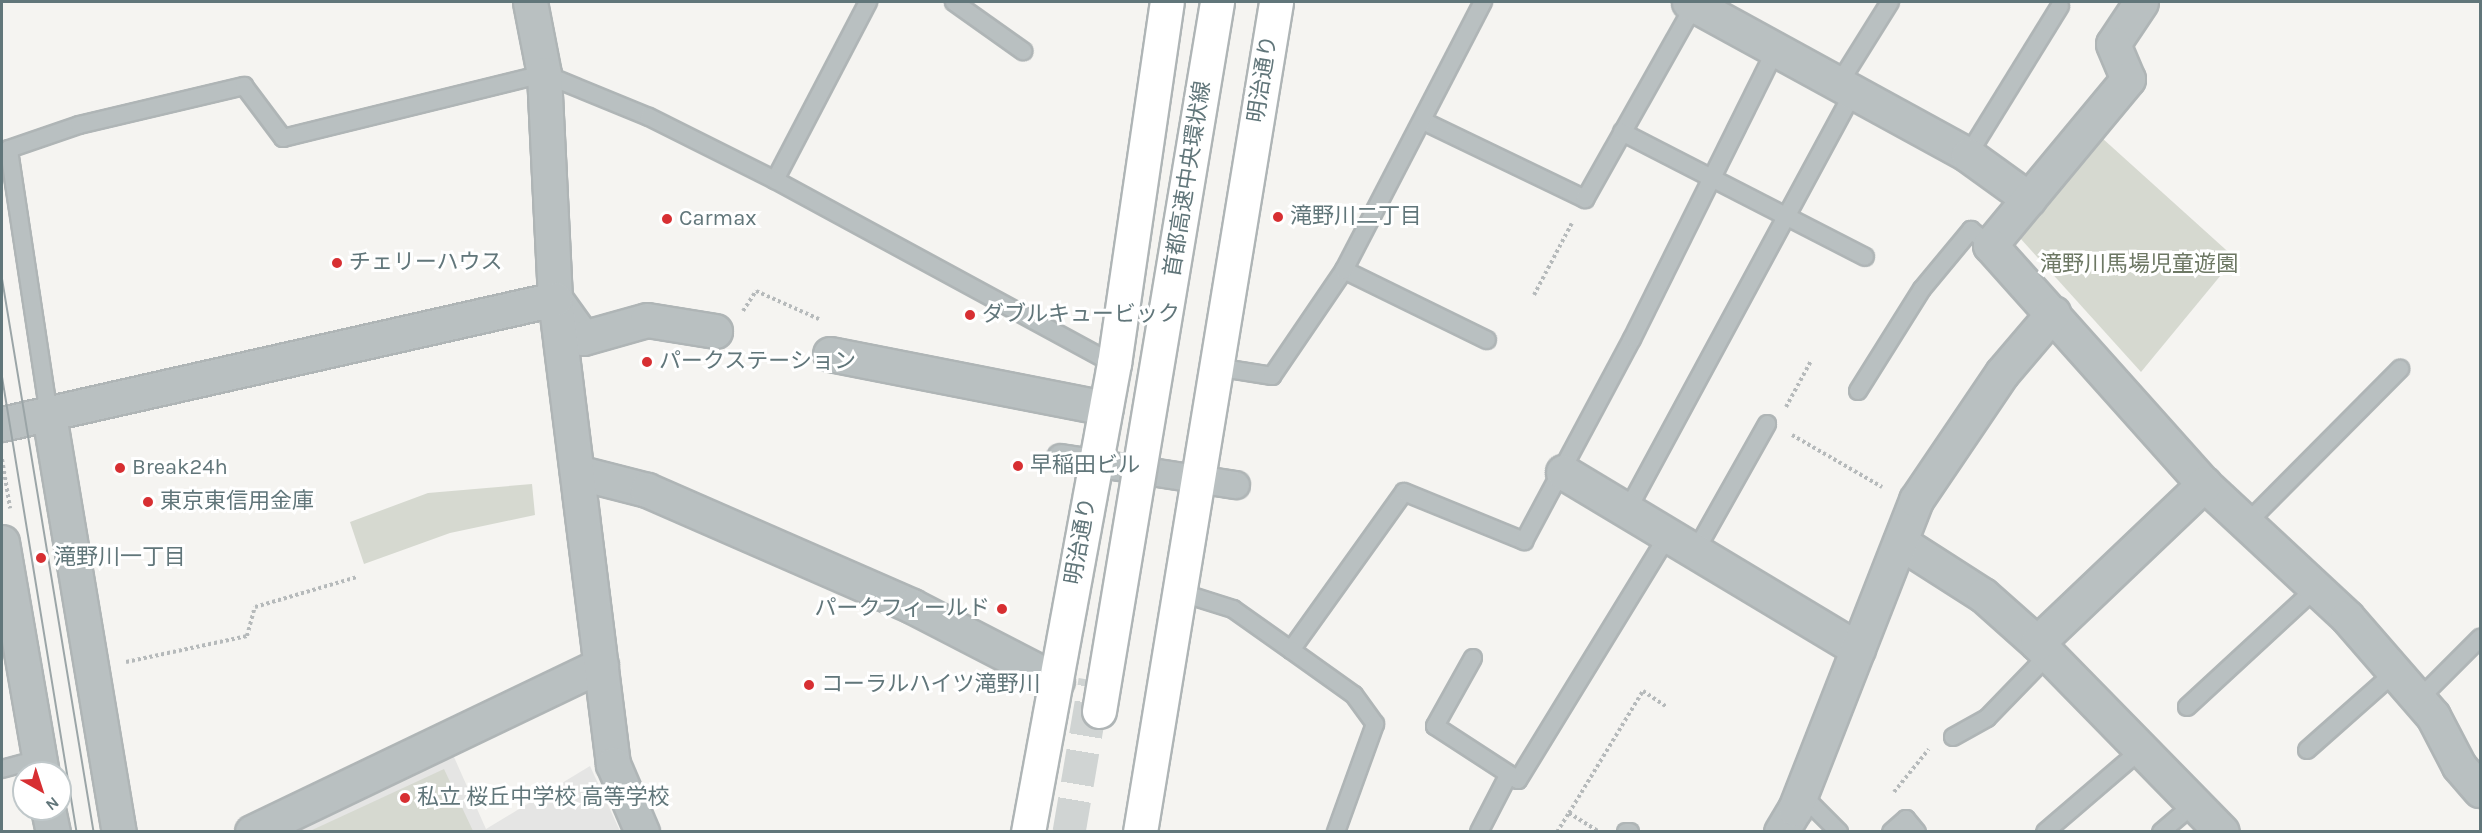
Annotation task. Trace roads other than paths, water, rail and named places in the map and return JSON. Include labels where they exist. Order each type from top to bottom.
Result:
[{"type":"highway","name":"明治通り","points":[[1028,831],[1114,364],[1167,2]]},
{"type":"highway","name":"首都高速中央環状線","points":[[1099,711],[1217,2]]},
{"type":"highway","name":"明治通り","points":[[1140,831],[1276,2]]},
{"type":"street","points":[[530,2],[544,74],[555,299],[613,764],[642,831]]},
{"type":"street","points":[[2141,2],[2113,44],[2128,79],[1990,245],[2204,484],[2318,586],[2393,674],[2433,716],[2459,766],[2481,790]]},
{"type":"street","points":[[1707,6],[1968,155],[2028,199]]},
{"type":"street","points":[[555,299],[583,338],[647,320],[715,331]]},
{"type":"street","points":[[2,424],[555,299]]},
{"type":"street","points":[[1781,831],[1801,794],[1914,506],[2002,373],[2053,313]]},
{"type":"street","points":[[830,354],[1106,408]]},
{"type":"street","points":[[49,415],[119,831]]},
{"type":"street","points":[[1061,458],[1197,481],[1236,485]]},
{"type":"street","points":[[577,472],[647,490],[912,606],[1057,681]]},
{"type":"street","points":[[1563,472],[1858,649]]},
{"type":"street","points":[[2043,648],[2204,484]]},
{"type":"street","points":[[7,531],[39,761]]},
{"type":"street","points":[[1900,542],[1983,595],[2043,648],[2144,748],[2194,804],[2222,831]]},
{"type":"street","points":[[252,831],[601,664]]},
{"type":"lane","points":[[775,180],[867,2]]},
{"type":"lane","points":[[954,2],[1023,51]]},
{"type":"lane","points":[[1216,367],[1272,376],[1344,270],[1423,122],[1483,2]]},
{"type":"lane","points":[[1627,511],[1785,213],[1890,2]]},
{"type":"lane","points":[[1423,122],[1585,199],[1622,132],[1707,6]]},
{"type":"lane","points":[[1968,155],[2060,6]]},
{"type":"lane","points":[[1291,650],[1404,492],[1524,541],[1563,472],[1708,180],[1777,47]]},
{"type":"lane","points":[[49,415],[9,149],[79,125],[244,86],[283,138],[544,74],[649,117],[775,180],[1114,364]]},
{"type":"lane","points":[[1622,132],[1708,180],[1785,213],[1865,257]]},
{"type":"lane","points":[[1858,391],[1922,289],[1971,230],[1990,245]]},
{"type":"lane","points":[[1344,270],[1487,340]]},
{"type":"lane","points":[[2248,522],[2400,369]]},
{"type":"lane","points":[[1695,552],[1772,425]]},
{"type":"lane","points":[[1473,658],[1435,726],[1518,780],[1668,535]]},
{"type":"lane","points":[[2187,706],[2318,586]]},
{"type":"lane","points":[[1179,592],[1233,609],[1354,695],[1375,724],[1336,831]]},
{"type":"lane","points":[[2418,700],[2481,639]]},
{"type":"lane","points":[[1953,737],[1987,718],[2043,648]]},
{"type":"lane","points":[[2307,750],[2393,674]]},
{"type":"lane","points":[[2045,831],[2144,748]]},
{"type":"lane","points":[[1479,831],[1509,774]]},
{"type":"lane","points":[[1801,794],[1839,831]]},
{"type":"lane","points":[[2161,831],[2194,804]]},
{"type":"lane","points":[[1891,831],[1912,825]]},
{"type":"tunnel","points":[[1069,832],[1095,680]]},
{"type":"tram line","points":[[2,276],[94,832]]},
{"type":"tram line","points":[[2,374],[77,832]]},
{"type":"place","name":"滝野川二丁目","points":[[1278,217]]},
{"type":"place","name":"Carmax","points":[[667,219]]},
{"type":"place","name":"チェリーハウス","points":[[337,263]]},
{"type":"place","name":"ダブルキュービック","points":[[970,315]]},
{"type":"place","name":"パークステーション","points":[[647,362]]},
{"type":"place","name":"早稲田ビル","points":[[1018,466]]},
{"type":"place","name":"Break24h","points":[[120,468]]},
{"type":"place","name":"東京東信用金庫","points":[[148,502]]},
{"type":"place","name":"滝野川一丁目","points":[[41,558]]},
{"type":"place","name":"パークフィールド","points":[[1002,609]]},
{"type":"place","name":"コーラルハイツ滝野川","points":[[809,685]]},
{"type":"place","name":"私立 桜丘中学校 高等学校","points":[[405,798]]},
{"type":"park label","name":"滝野川馬場児童遊園","points":[[2139,265]]}]
